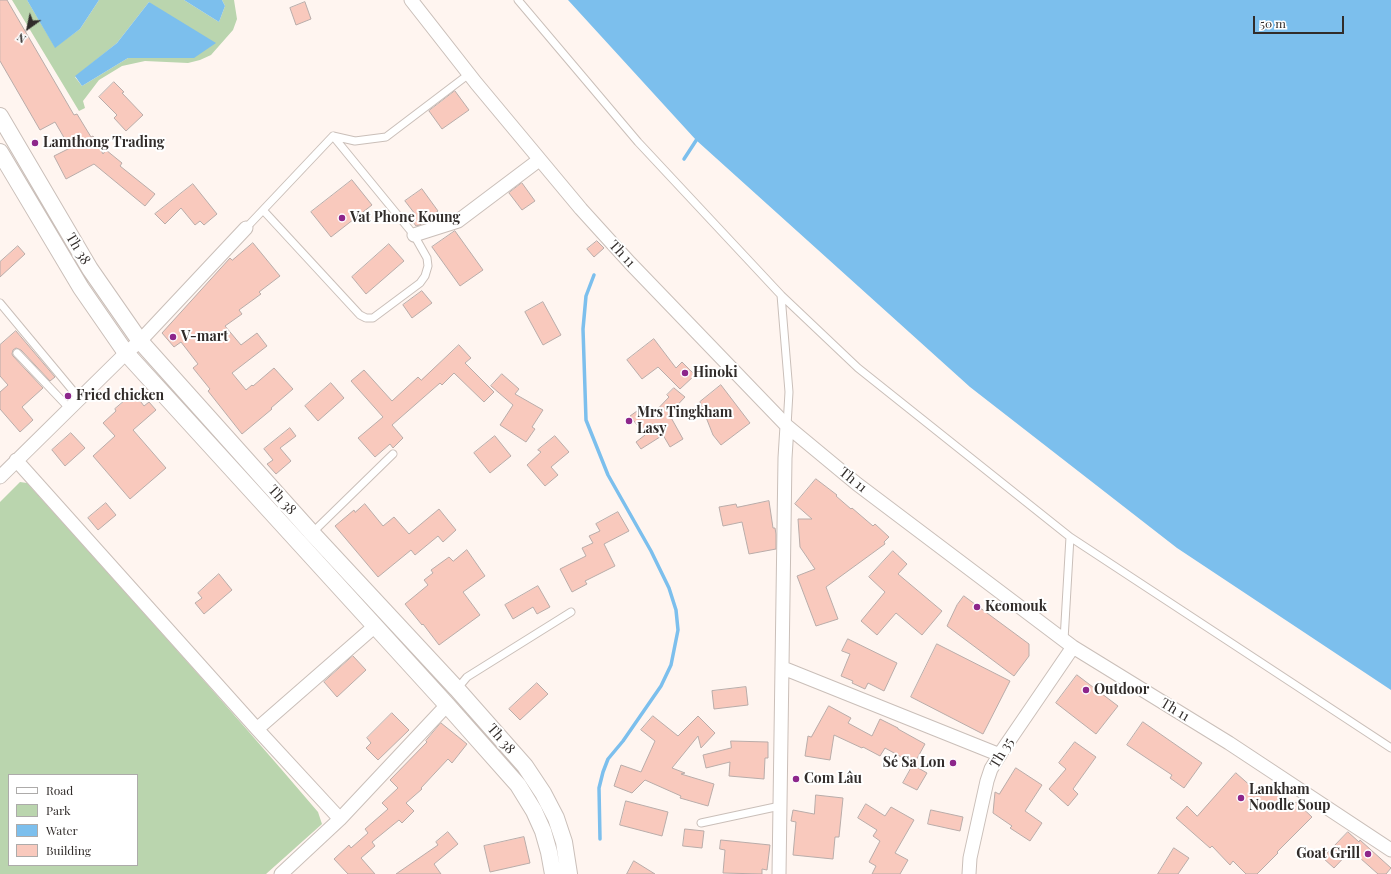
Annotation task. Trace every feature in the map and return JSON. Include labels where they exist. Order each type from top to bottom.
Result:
[{"type":"street","name":"Th 11","points":[[411,0],[469,74],[581,209],[630,263],[787,426],[857,484],[1068,644],[1228,743],[1391,850]]},
{"type":"street","name":"Th 38","points":[[0,116],[90,269],[140,341],[312,533],[457,689],[524,766],[543,793],[556,818],[564,842],[569,874]]},
{"type":"street","name":"Th 38","points":[[0,152],[81,288],[126,353],[518,785],[534,811],[543,831],[549,852],[551,874]]},
{"type":"street","points":[[414,235],[458,221],[539,160]]},
{"type":"street","points":[[0,477],[79,398],[140,341],[246,228]]},
{"type":"street","points":[[779,874],[785,458],[787,426]]},
{"type":"street","points":[[16,460],[340,819]]},
{"type":"street","points":[[258,729],[375,626]]},
{"type":"street","name":"Th 35","points":[[969,874],[970,858],[991,769],[1068,644]]},
{"type":"street","points":[[783,668],[1000,755]]},
{"type":"street","points":[[281,874],[340,819],[447,705]]},
{"type":"lane","points":[[518,0],[638,142],[780,295],[858,368],[1070,536],[1391,748]]},
{"type":"lane","points":[[333,136],[355,141],[386,137],[469,74]]},
{"type":"lane","points":[[246,228],[333,136]]},
{"type":"lane","points":[[263,210],[360,315],[366,318],[373,318],[420,283],[425,276],[428,266],[428,258],[414,235],[333,136]]},
{"type":"lane","points":[[780,295],[788,392],[787,426]]},
{"type":"lane","points":[[0,303],[79,398]]},
{"type":"lane","points":[[17,353],[69,408]]},
{"type":"lane","points":[[312,533],[393,454]]},
{"type":"lane","points":[[1068,644],[1070,536]]},
{"type":"lane","points":[[457,689],[467,677],[571,612]]},
{"type":"lane","points":[[702,823],[780,806]]},
{"type":"green space","points":[[12,0],[27,0],[55,47],[80,29],[99,0],[184,0],[219,22],[225,6],[222,0],[234,0],[237,19],[233,30],[211,55],[188,63],[145,61],[122,66],[99,80],[83,101],[85,108],[79,111]],"holes":[[[149,2],[194,58],[128,58],[82,86],[75,77],[117,43]]]},
{"type":"green space","points":[[20,482],[27,483],[210,687],[318,812],[322,824],[266,874],[0,874],[0,502]]},
{"type":"water","points":[[27,0],[99,0],[80,29],[55,48]]},
{"type":"water","points":[[184,0],[222,0],[225,6],[219,22]]},
{"type":"water","points":[[568,0],[1391,0],[1391,690],[1177,548],[970,387],[696,140]]},
{"type":"water","points":[[149,2],[216,43],[194,58],[128,58],[82,86],[75,76],[117,43]]},
{"type":"building","points":[[0,0],[7,0],[74,115],[77,114],[91,137],[93,136],[103,154],[106,150],[122,163],[120,166],[155,194],[145,206],[94,164],[66,179],[54,156],[70,148],[55,122],[40,130],[0,61]]},
{"type":"building","points":[[305,2],[311,19],[296,25],[290,8]]},
{"type":"building","points":[[114,82],[124,92],[122,93],[143,115],[126,131],[114,118],[117,115],[99,97]]},
{"type":"building","points":[[455,91],[469,110],[442,129],[429,111]]},
{"type":"building","points":[[352,180],[372,205],[331,237],[311,212]]},
{"type":"building","points":[[522,183],[535,201],[522,210],[509,193]]},
{"type":"building","points":[[193,184],[217,214],[204,225],[200,221],[195,225],[181,208],[165,224],[155,214]]},
{"type":"building","points":[[422,189],[438,211],[420,225],[416,226],[410,218],[415,214],[405,201]]},
{"type":"building","points":[[455,231],[483,270],[460,286],[432,247]]},
{"type":"building","points":[[597,241],[604,248],[594,257],[587,249]]},
{"type":"building","points":[[253,243],[280,276],[259,292],[261,294],[239,310],[242,314],[225,326],[241,345],[257,333],[267,346],[232,373],[246,390],[274,368],[293,389],[242,434],[208,391],[210,389],[193,368],[198,364],[181,342],[174,347],[162,333],[230,258],[232,260]]},
{"type":"building","points":[[389,244],[404,261],[366,294],[352,277]]},
{"type":"building","points":[[18,246],[25,254],[0,277],[0,262]]},
{"type":"building","points":[[422,291],[432,303],[412,318],[403,305]]},
{"type":"building","points":[[543,302],[561,335],[543,345],[525,312]]},
{"type":"building","points":[[16,331],[55,377],[50,381],[21,350],[16,348],[13,350],[13,356],[43,388],[22,407],[33,420],[20,432],[0,409],[0,392],[8,385],[0,376],[0,345]]},
{"type":"building","points":[[654,339],[676,368],[682,362],[695,375],[680,389],[658,367],[642,379],[627,360]]},
{"type":"building","points":[[459,345],[471,358],[465,363],[494,392],[484,402],[454,373],[442,385],[440,383],[392,425],[403,438],[393,448],[390,444],[375,457],[358,438],[383,417],[351,381],[364,370],[392,401],[418,377],[421,380]]},
{"type":"building","points":[[502,374],[519,389],[515,394],[543,410],[532,427],[535,429],[526,442],[500,425],[513,405],[491,386]]},
{"type":"building","points":[[331,383],[344,398],[318,421],[305,406]]},
{"type":"building","points":[[721,385],[750,423],[721,445],[713,435],[700,402]]},
{"type":"building","points":[[674,388],[685,397],[669,414],[683,439],[670,447],[663,435],[641,449],[636,442],[645,435],[630,416],[644,406],[651,416],[669,397],[667,395]]},
{"type":"building","points":[[134,393],[144,406],[149,402],[156,410],[133,430],[166,468],[130,499],[93,456],[115,436],[103,423],[116,411],[115,409]]},
{"type":"building","points":[[290,428],[296,436],[280,448],[291,461],[276,474],[267,464],[273,460],[264,449]]},
{"type":"building","points":[[71,433],[85,448],[65,466],[52,450]]},
{"type":"building","points":[[495,436],[511,456],[490,473],[474,453]]},
{"type":"building","points":[[555,436],[569,452],[551,467],[558,475],[545,486],[527,465],[541,452],[538,450]]},
{"type":"building","points":[[816,479],[837,495],[836,496],[851,509],[852,508],[873,526],[875,524],[889,537],[884,542],[885,544],[826,587],[838,619],[816,626],[797,576],[815,569],[800,547],[798,519],[812,519],[795,504]]},
{"type":"building","points":[[769,501],[773,528],[775,528],[776,534],[776,549],[749,554],[742,522],[723,526],[719,507],[736,504],[737,507]]},
{"type":"building","points":[[106,503],[116,515],[98,530],[88,518]]},
{"type":"building","points":[[365,504],[383,526],[394,517],[409,534],[439,509],[456,530],[443,542],[438,536],[415,555],[411,550],[378,577],[335,526],[354,510],[355,512]]},
{"type":"building","points":[[618,512],[629,531],[604,544],[615,566],[585,581],[587,584],[572,592],[560,569],[586,556],[582,548],[593,543],[589,536],[600,531],[596,524]]},
{"type":"building","points":[[467,550],[485,576],[463,592],[480,615],[439,645],[405,604],[428,585],[424,580],[433,573],[431,570],[449,557],[453,561]]},
{"type":"building","points":[[893,551],[907,564],[898,574],[942,611],[922,635],[896,613],[877,635],[861,621],[885,592],[869,577]]},
{"type":"building","points":[[219,574],[232,590],[204,614],[195,603],[202,598],[198,593]]},
{"type":"building","points":[[538,586],[550,607],[537,614],[533,607],[513,619],[505,605]]},
{"type":"building","points":[[964,596],[1029,644],[1029,656],[1014,676],[947,626],[957,605]]},
{"type":"building","points":[[848,639],[897,663],[884,691],[868,683],[865,689],[852,683],[853,681],[841,676],[850,654],[842,651]]},
{"type":"building","points":[[937,644],[1010,681],[983,734],[911,697]]},
{"type":"building","points":[[353,656],[366,670],[337,697],[324,682]]},
{"type":"building","points":[[1077,675],[1118,706],[1096,734],[1056,703]]},
{"type":"building","points":[[537,683],[548,694],[520,720],[509,709]]},
{"type":"building","points":[[746,687],[748,705],[714,709],[712,691]]},
{"type":"building","points":[[829,706],[851,718],[848,723],[872,736],[880,719],[925,744],[914,764],[885,748],[880,756],[834,735],[830,760],[805,756],[808,736],[811,737]]},
{"type":"building","points":[[392,713],[409,730],[378,760],[366,748],[371,743],[367,738]]},
{"type":"building","points":[[653,716],[678,736],[698,716],[715,733],[701,748],[698,736],[672,768],[685,773],[681,774],[714,784],[708,806],[680,798],[681,796],[645,780],[632,793],[614,786],[621,765],[641,772],[655,741],[641,730]]},
{"type":"building","points":[[1143,722],[1202,763],[1184,788],[1170,778],[1172,775],[1127,745]]},
{"type":"building","points":[[441,723],[467,744],[452,763],[448,759],[421,788],[422,789],[406,803],[414,811],[402,823],[399,820],[372,842],[375,846],[361,858],[375,874],[348,874],[334,859],[349,845],[351,848],[368,833],[365,829],[388,809],[382,803],[398,788],[390,780],[427,742],[426,741]]},
{"type":"building","points":[[731,741],[768,742],[768,758],[765,758],[764,779],[729,776],[730,762],[706,768],[703,755],[731,748]]},
{"type":"building","points":[[1075,742],[1096,757],[1073,789],[1078,794],[1068,806],[1049,789],[1066,769],[1059,763]]},
{"type":"building","points":[[913,765],[927,773],[917,790],[903,783]]},
{"type":"building","points":[[1016,768],[1042,785],[1025,811],[1042,823],[1030,841],[1010,828],[1012,826],[993,813],[995,792],[999,794]]},
{"type":"building","points":[[1236,773],[1262,796],[1273,784],[1293,805],[1296,802],[1312,817],[1257,874],[1246,874],[1233,861],[1230,865],[1212,846],[1210,848],[1176,818],[1187,806],[1197,816]]},
{"type":"building","points":[[816,795],[843,798],[839,837],[835,837],[833,859],[793,855],[796,822],[791,821],[793,810],[814,814]]},
{"type":"building","points":[[626,801],[668,812],[662,836],[620,825]]},
{"type":"building","points":[[866,804],[885,816],[891,807],[914,820],[895,853],[908,860],[900,874],[872,874],[876,866],[869,862],[880,841],[873,836],[877,830],[858,818]]},
{"type":"building","points":[[931,810],[963,817],[960,831],[928,824]]},
{"type":"building","points":[[685,829],[704,831],[702,848],[683,846]]},
{"type":"building","points":[[448,832],[458,844],[434,864],[441,874],[396,874],[438,845],[436,842]]},
{"type":"building","points":[[1348,832],[1359,842],[1360,840],[1391,868],[1386,874],[1378,874],[1351,850],[1334,868],[1323,858]]},
{"type":"building","points":[[524,837],[530,863],[490,872],[484,846]]},
{"type":"building","points":[[721,840],[770,845],[767,870],[762,869],[762,874],[723,873],[725,850],[720,849]]},
{"type":"building","points":[[1174,848],[1189,858],[1178,874],[1158,874]]},
{"type":"building","points":[[634,861],[655,874],[627,874]]},
{"type":"waterway","points":[[684,159],[699,136]]},
{"type":"waterway","points":[[594,275],[586,296],[583,329],[586,420],[608,475],[651,551],[669,588],[676,610],[678,630],[671,665],[661,686],[623,741],[608,759],[603,772],[599,788],[600,839]]},
{"type":"place","name":"Lamthong Trading","points":[[35,143]]},
{"type":"place","name":"Vat Phone Koung","points":[[342,218]]},
{"type":"place","name":"V-mart","points":[[173,337]]},
{"type":"place","name":"Hinoki","points":[[685,373]]},
{"type":"place","name":"Fried chicken","points":[[68,396]]},
{"type":"place","name":"Mrs Tingkham Lasy","points":[[629,421]]},
{"type":"place","name":"Keomouk","points":[[977,607]]},
{"type":"place","name":"Outdoor","points":[[1086,690]]},
{"type":"place","name":"Sé Sa Lon","points":[[953,763]]},
{"type":"place","name":"Com Lâu","points":[[796,779]]},
{"type":"place","name":"Lankham Noodle Soup","points":[[1241,798]]},
{"type":"place","name":"Goat Grill","points":[[1368,854]]}]
